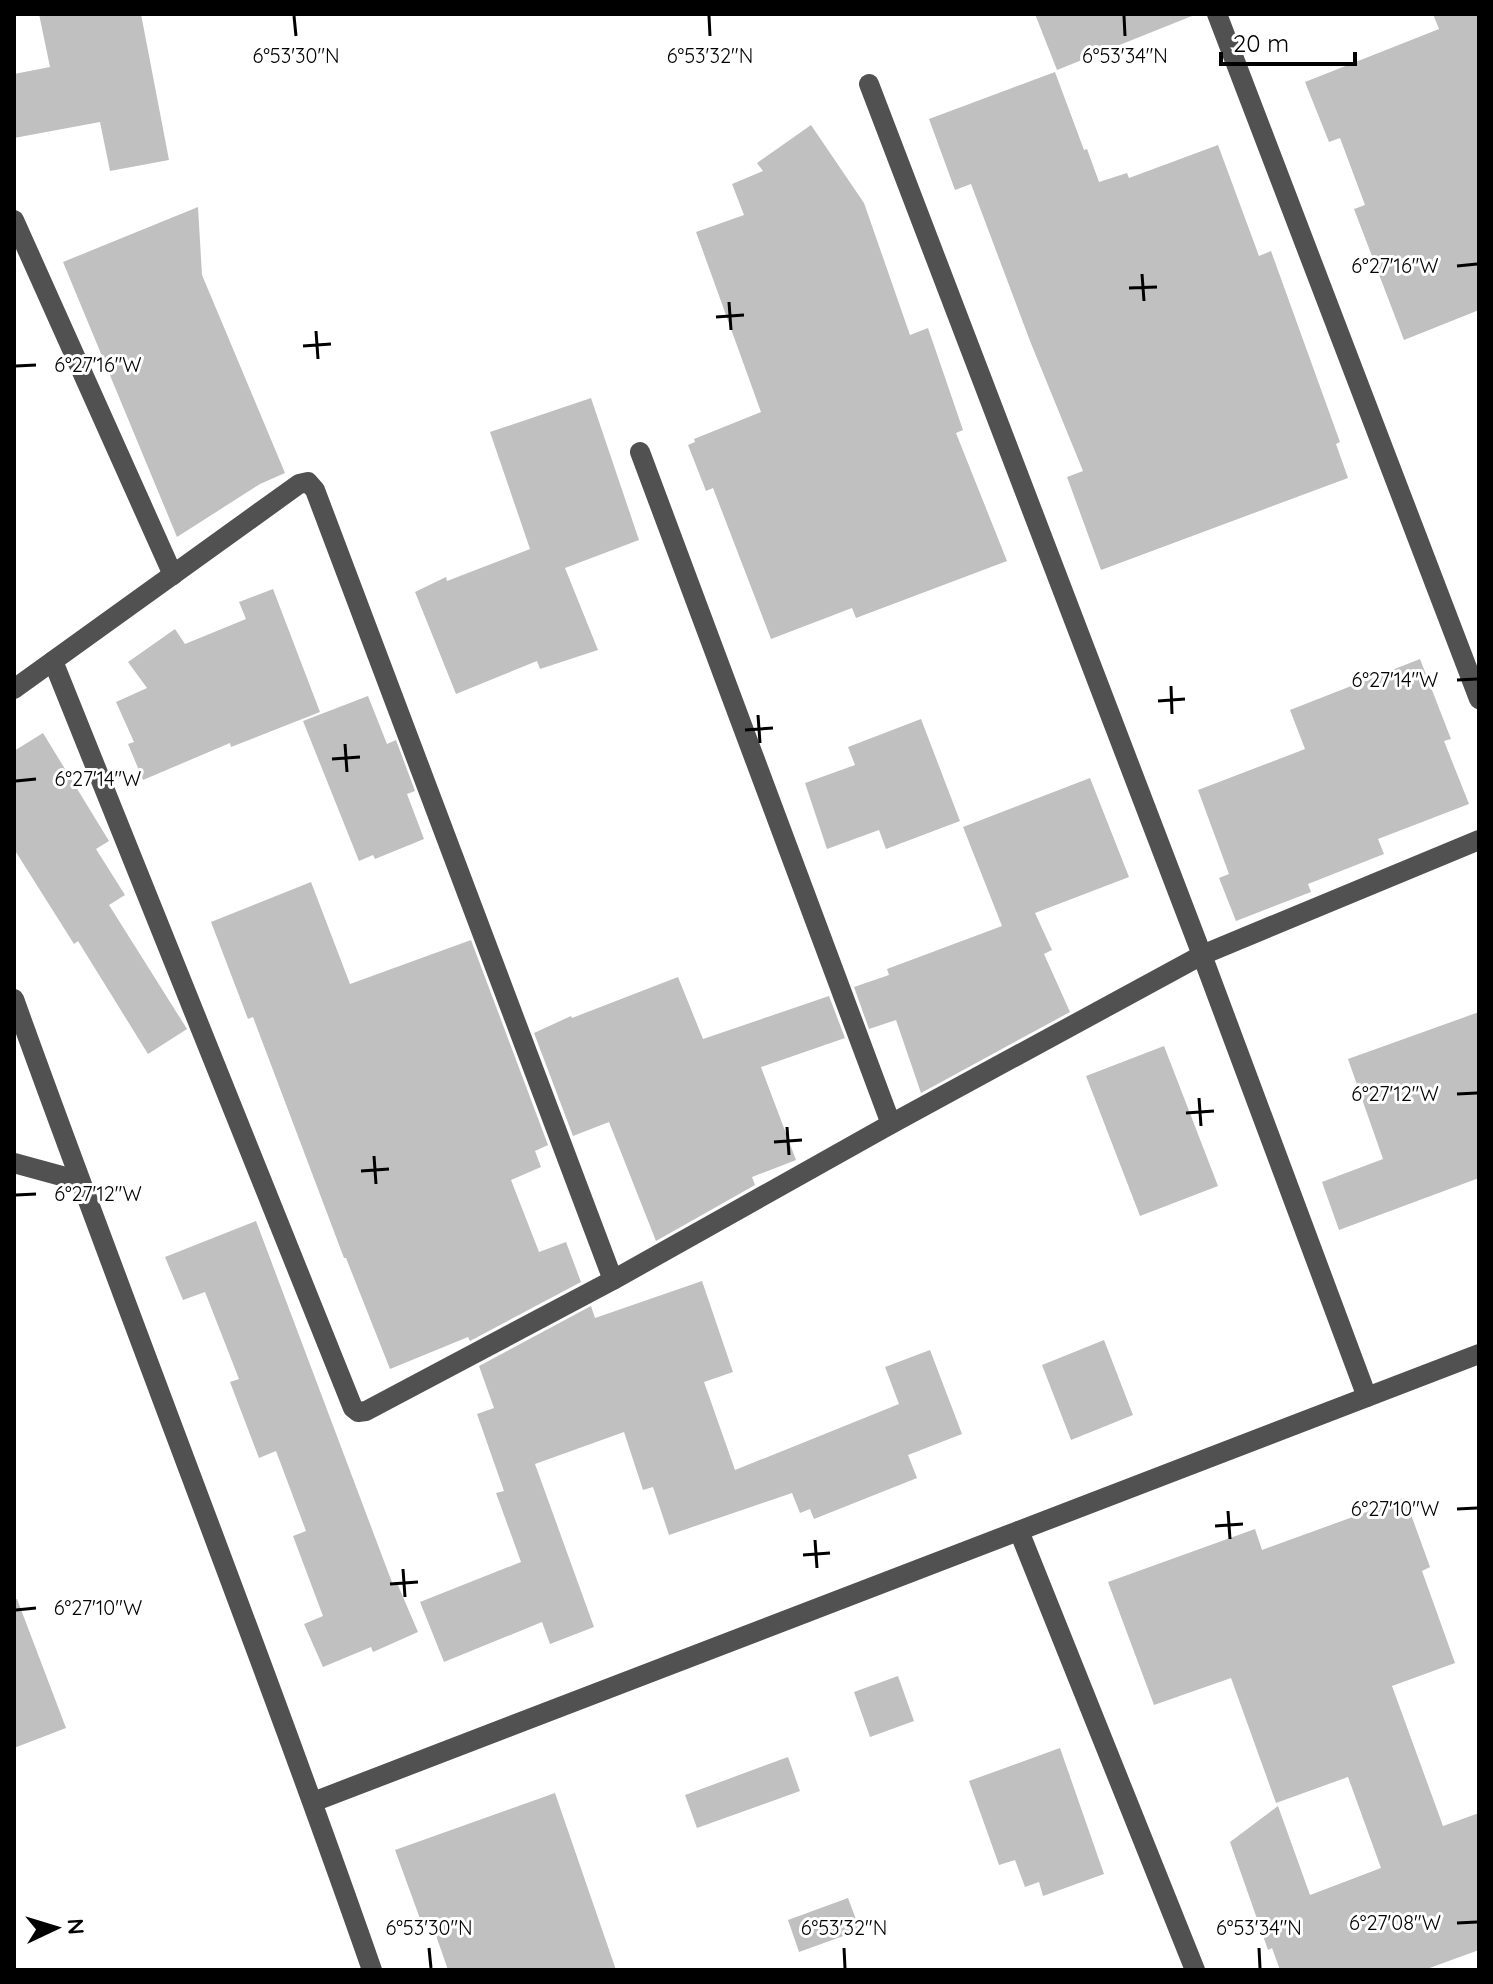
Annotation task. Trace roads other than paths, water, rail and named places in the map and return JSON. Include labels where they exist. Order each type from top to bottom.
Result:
[{"type":"street","points":[[1217,14],[1479,699]]},
{"type":"street","points":[[869,84],[1202,955],[1367,1397]]},
{"type":"street","points":[[14,220],[173,575]]},
{"type":"street","points":[[640,452],[891,1124]]},
{"type":"street","points":[[14,689],[299,484],[308,482],[315,490],[613,1280]]},
{"type":"street","points":[[53,661],[353,1408],[358,1412],[366,1411],[613,1280],[1202,955],[1479,840]]},
{"type":"street","points":[[14,999],[313,1802],[372,1970]]},
{"type":"street","points":[[14,1163],[80,1181]]},
{"type":"street","points":[[313,1802],[1479,1354]]},
{"type":"street","points":[[1019,1531],[1195,1970]]}]
